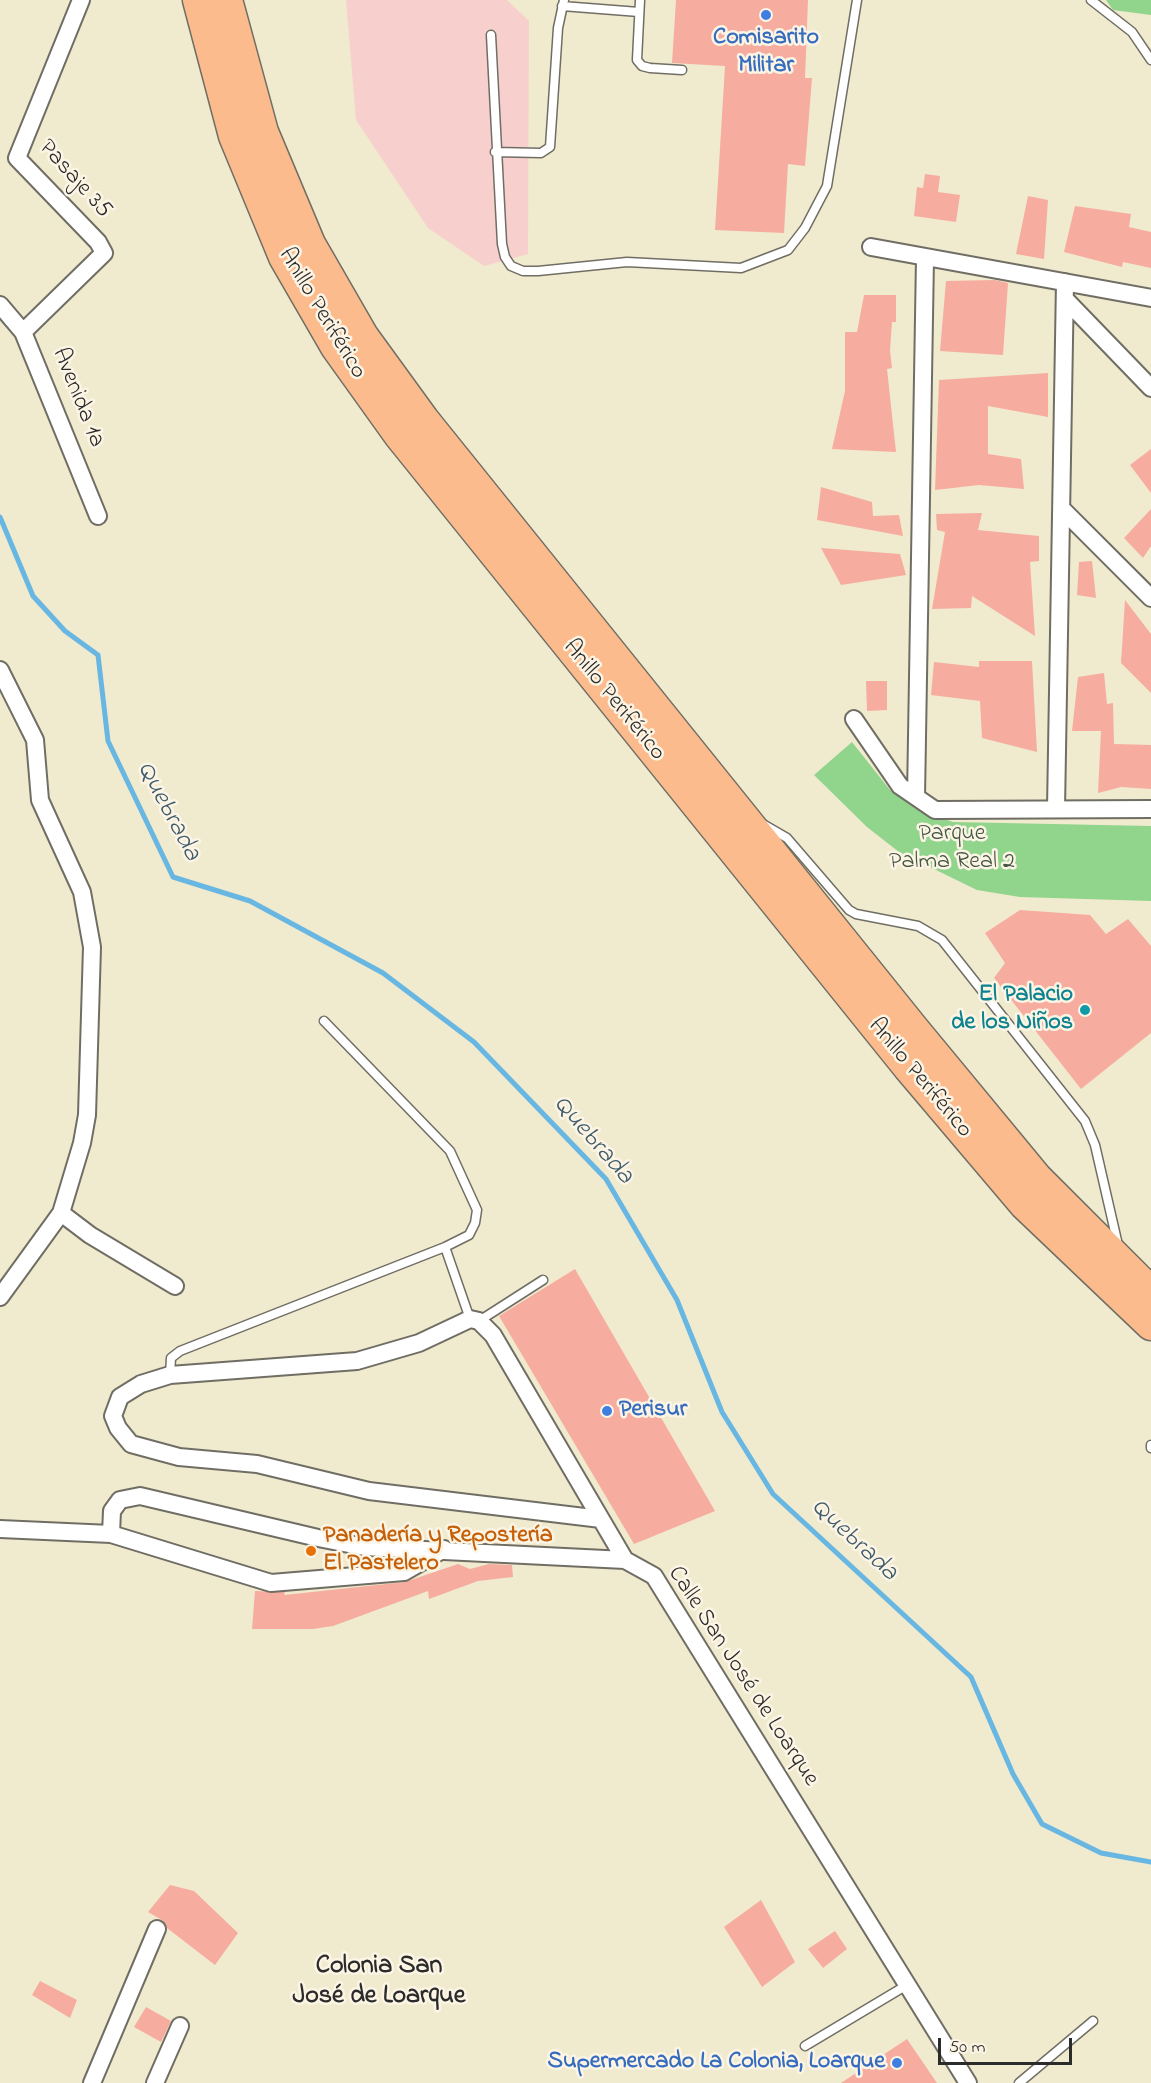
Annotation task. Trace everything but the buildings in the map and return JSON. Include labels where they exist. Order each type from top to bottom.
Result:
[{"type":"highway","name":"Anillo Periférico","points":[[198,0],[234,136],[284,257],[336,347],[399,435],[930,1093],[1025,1205],[1151,1325]]},
{"type":"highway","name":"Anillo Periférico","points":[[227,0],[263,132],[310,244],[363,336],[432,429],[1037,1178],[1151,1292]]},
{"type":"street","name":"Pasaje 35","points":[[23,332],[104,253],[98,242],[17,158],[81,0]]},
{"type":"street","points":[[872,247],[1065,290],[1151,298]]},
{"type":"street","points":[[916,797],[926,258]]},
{"type":"street","points":[[1065,290],[1151,388]]},
{"type":"street","points":[[1056,809],[1065,290]]},
{"type":"street","name":"Avenida 1a","points":[[0,305],[23,332],[98,516]]},
{"type":"street","points":[[1062,509],[1151,598]]},
{"type":"street","points":[[0,670],[35,740],[40,800],[82,892],[92,947],[87,1115],[82,1143],[61,1213],[0,1297]]},
{"type":"street","points":[[854,720],[900,786],[935,810],[1151,809]]},
{"type":"street","points":[[61,1213],[90,1235],[175,1286]]},
{"type":"street","points":[[601,1519],[369,1491],[257,1464],[179,1457],[131,1444],[118,1428],[113,1416],[120,1397],[141,1384],[170,1375],[357,1361],[419,1343],[475,1320],[493,1335],[601,1519],[625,1560]]},
{"type":"street","name":"Calle San José de Loarque","points":[[111,1534],[112,1511],[120,1500],[140,1496],[318,1539],[364,1547],[444,1549],[625,1560],[654,1576],[968,2083]]},
{"type":"street","points":[[0,1529],[111,1534],[271,1583],[404,1572],[444,1549]]},
{"type":"street","points":[[92,2083],[157,1929]]},
{"type":"street","points":[[155,2083],[180,2026]]},
{"type":"lane","points":[[640,0],[637,60],[642,66],[650,68],[682,70]]},
{"type":"lane","points":[[491,35],[495,152],[502,244],[505,257],[511,266],[523,271],[538,271],[627,262],[741,268],[789,250],[805,228],[827,186],[857,0]]},
{"type":"lane","points":[[1091,0],[1132,32],[1151,60]]},
{"type":"lane","points":[[495,152],[541,153],[550,147],[558,28],[563,3],[639,12]]},
{"type":"lane","points":[[744,818],[761,823],[787,838],[849,910],[856,914],[918,926],[942,940],[1085,1121],[1095,1145],[1123,1266]]},
{"type":"lane","points":[[170,1375],[171,1358],[180,1351],[445,1247],[469,1235],[476,1223],[477,1210],[450,1151],[324,1021]]},
{"type":"lane","points":[[445,1247],[475,1320],[543,1280]]},
{"type":"lane","points":[[805,2046],[907,1985]]},
{"type":"lane","points":[[1019,2083],[1093,2021]]},
{"type":"shaded area","points":[[346,0],[507,0],[529,21],[528,254],[484,266],[428,228],[356,120]]},
{"type":"green space","points":[[1106,0],[1151,0],[1151,15],[1113,10]]},
{"type":"green space","name":"Parque Palma Real 2","points":[[852,742],[890,790],[923,811],[953,822],[1151,826],[1151,901],[1020,897],[977,890],[899,852],[867,827],[814,775]]},
{"type":"waterway","name":"Quebrada","points":[[0,517],[33,596],[65,631],[98,655],[108,741],[173,877],[250,901],[383,973],[474,1042],[606,1179],[677,1300],[722,1412],[773,1494],[971,1677],[1013,1774],[1042,1824],[1101,1853],[1151,1862]]},
{"type":"place","name":"Comisarito Militar","points":[[766,15]]},
{"type":"place","name":"El Palacio de los Niños","points":[[1085,1010]]},
{"type":"place","name":"Perisur","points":[[607,1411]]},
{"type":"place","name":"Panadería y Repostería El Pastelero","points":[[311,1551]]},
{"type":"place","name":"Supermercado La Colonia, Loarque","points":[[897,2063]]},
{"type":"district","name":"Colonia San José de Loarque","points":[[379,1983]]}]
